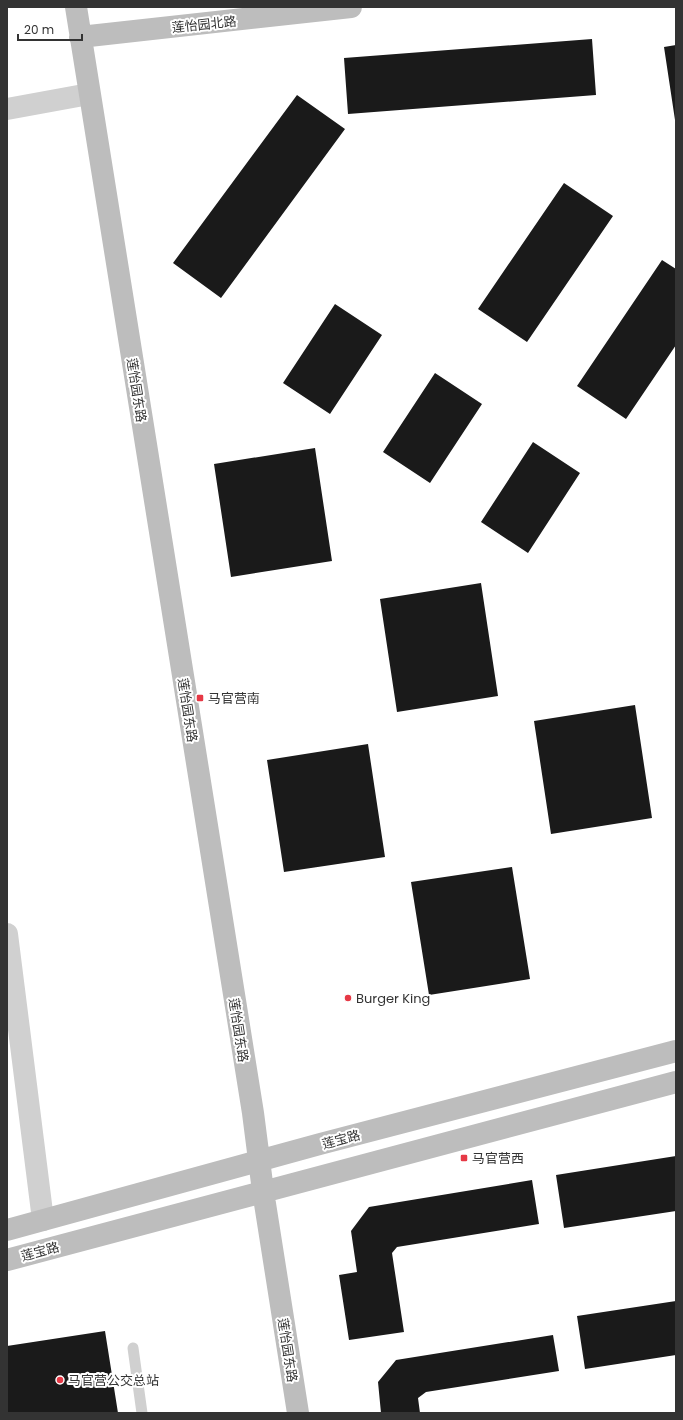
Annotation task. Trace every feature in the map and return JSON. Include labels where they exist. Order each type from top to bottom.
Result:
[{"type":"street","name":"莲怡园东路","points":[[76,7],[251,1106],[298,1413]]},
{"type":"street","name":"莲怡园北路","points":[[80,37],[351,7]]},
{"type":"street","points":[[7,109],[90,94]]},
{"type":"street","points":[[7,934],[43,1220]]},
{"type":"street","name":"莲宝路","points":[[7,1230],[320,1144],[676,1051]]},
{"type":"street","name":"莲宝路","points":[[7,1260],[676,1082]]},
{"type":"lane","points":[[133,1348],[142,1413]]},
{"type":"building","points":[[592,39],[596,95],[348,114],[344,58]]},
{"type":"building","points":[[676,45],[676,120],[675,120],[664,47]]},
{"type":"building","points":[[297,95],[345,129],[221,298],[173,263]]},
{"type":"building","points":[[564,183],[613,216],[527,342],[478,309]]},
{"type":"building","points":[[662,260],[676,269],[676,345],[626,419],[577,386]]},
{"type":"building","points":[[335,304],[382,335],[330,414],[283,383]]},
{"type":"building","points":[[435,373],[482,404],[430,483],[383,452]]},
{"type":"building","points":[[533,442],[580,473],[528,553],[481,522]]},
{"type":"building","points":[[315,448],[332,561],[231,577],[214,464]]},
{"type":"building","points":[[481,583],[498,696],[397,712],[380,599]]},
{"type":"building","points":[[635,705],[652,818],[551,834],[534,721]]},
{"type":"building","points":[[368,744],[385,857],[284,872],[267,760]]},
{"type":"building","points":[[512,867],[530,979],[429,995],[411,882]]},
{"type":"building","points":[[676,1156],[676,1211],[564,1228],[556,1175]]},
{"type":"building","points":[[532,1180],[539,1224],[397,1247],[392,1253],[404,1332],[349,1340],[339,1275],[357,1272],[351,1231],[369,1207]]},
{"type":"building","points":[[676,1301],[676,1355],[585,1369],[577,1316]]},
{"type":"building","name":"马官营公交总站","points":[[105,1331],[118,1413],[7,1413],[7,1346]]},
{"type":"building","points":[[553,1335],[559,1371],[426,1392],[418,1398],[420,1413],[381,1413],[378,1382],[396,1360]]},
{"type":"place","name":"马官营南","points":[[200,698]]},
{"type":"place","name":"Burger King","points":[[348,998]]},
{"type":"place","name":"马官营西","points":[[464,1158]]},
{"type":"place","name":"马官营公交总站","points":[[60,1380]]}]
